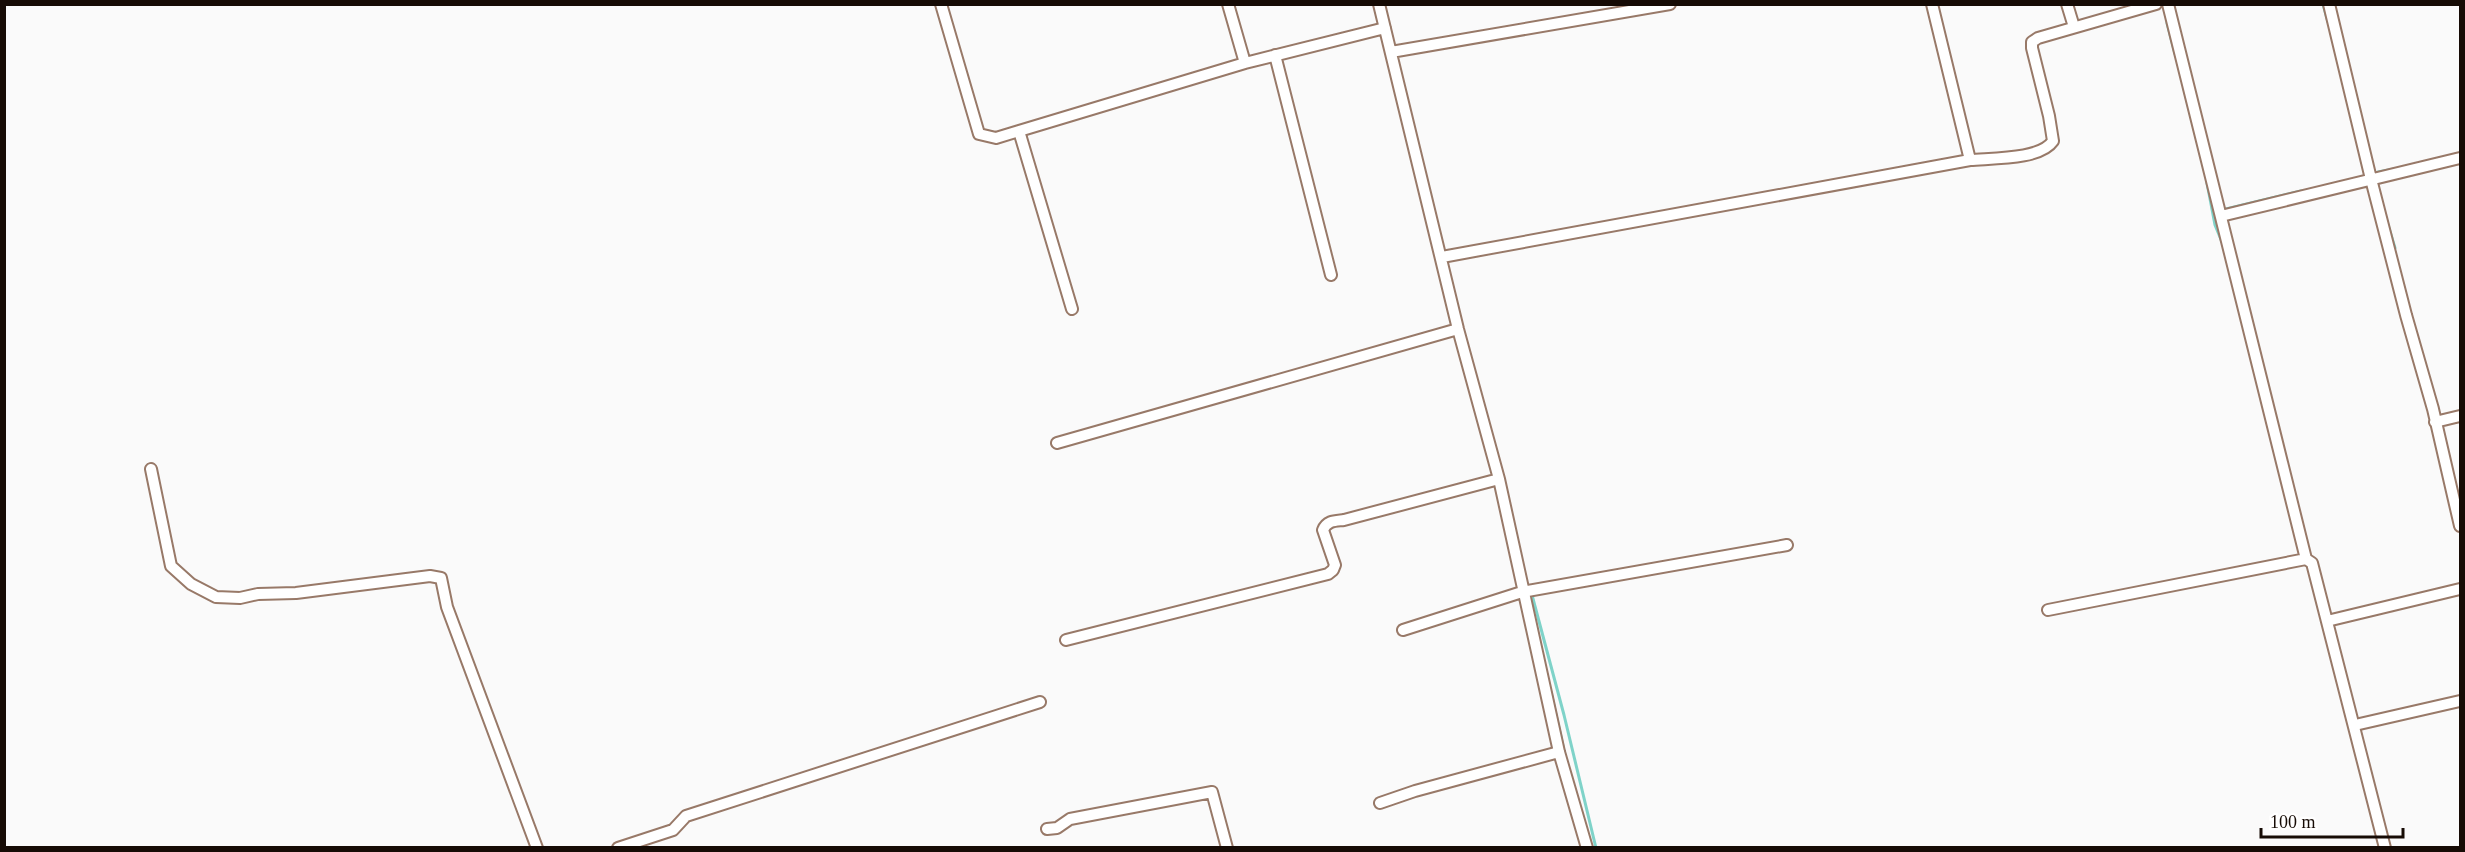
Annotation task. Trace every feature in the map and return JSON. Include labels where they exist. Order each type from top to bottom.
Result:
[{"type":"street","points":[[941,4],[979,134],[996,138],[1245,63],[1385,28]]},
{"type":"street","points":[[1228,4],[1245,63]]},
{"type":"street","points":[[1379,4],[1458,329],[1498,479],[1559,752],[1587,848]]},
{"type":"street","points":[[1391,52],[1670,4]]},
{"type":"street","points":[[1932,4],[1970,160]]},
{"type":"street","points":[[2067,4],[2074,27]]},
{"type":"street","points":[[1442,257],[1970,160],[2036,153],[2049,147],[2053,141],[2032,42],[2074,27],[2156,4]]},
{"type":"street","points":[[2168,4],[2306,559],[2312,563],[2385,848]]},
{"type":"street","points":[[2329,4],[2460,526]]},
{"type":"street","points":[[1275,55],[1331,275]]},
{"type":"street","points":[[1019,131],[1072,309]]},
{"type":"street","points":[[2221,216],[2460,158]]},
{"type":"street","points":[[1057,443],[1458,329]]},
{"type":"street","points":[[2435,422],[2460,416]]},
{"type":"street","points":[[152,469],[171,566],[191,584],[216,597],[240,598],[258,594],[296,594],[430,576],[441,578],[447,607],[537,848]]},
{"type":"street","points":[[1066,640],[1328,574],[1335,565],[1323,530],[1325,525],[1498,479]]},
{"type":"street","points":[[1403,630],[1522,592],[1787,545]]},
{"type":"street","points":[[2048,610],[2306,559]]},
{"type":"street","points":[[2327,621],[2460,590]]},
{"type":"street","points":[[2355,725],[2460,701]]},
{"type":"street","points":[[618,848],[673,830],[686,816],[1040,702]]},
{"type":"street","points":[[1380,804],[1415,791],[1559,752]]},
{"type":"street","points":[[1047,829],[1057,828],[1070,819],[1212,792],[1227,848]]},
{"type":"waterway","points":[[2323,4],[2328,22]]},
{"type":"waterway","points":[[2167,23],[2175,54]]},
{"type":"waterway","points":[[2184,89],[2205,173]]},
{"type":"waterway","points":[[2378,172],[2394,169]]},
{"type":"waterway","points":[[2207,183],[2215,225],[2222,242]]},
{"type":"waterway","points":[[2226,209],[2301,191]]},
{"type":"waterway","points":[[2385,215],[2395,248]]},
{"type":"waterway","points":[[1532,595],[1596,848]]},
{"type":"waterway","points":[[1551,692],[1565,755]]}]
